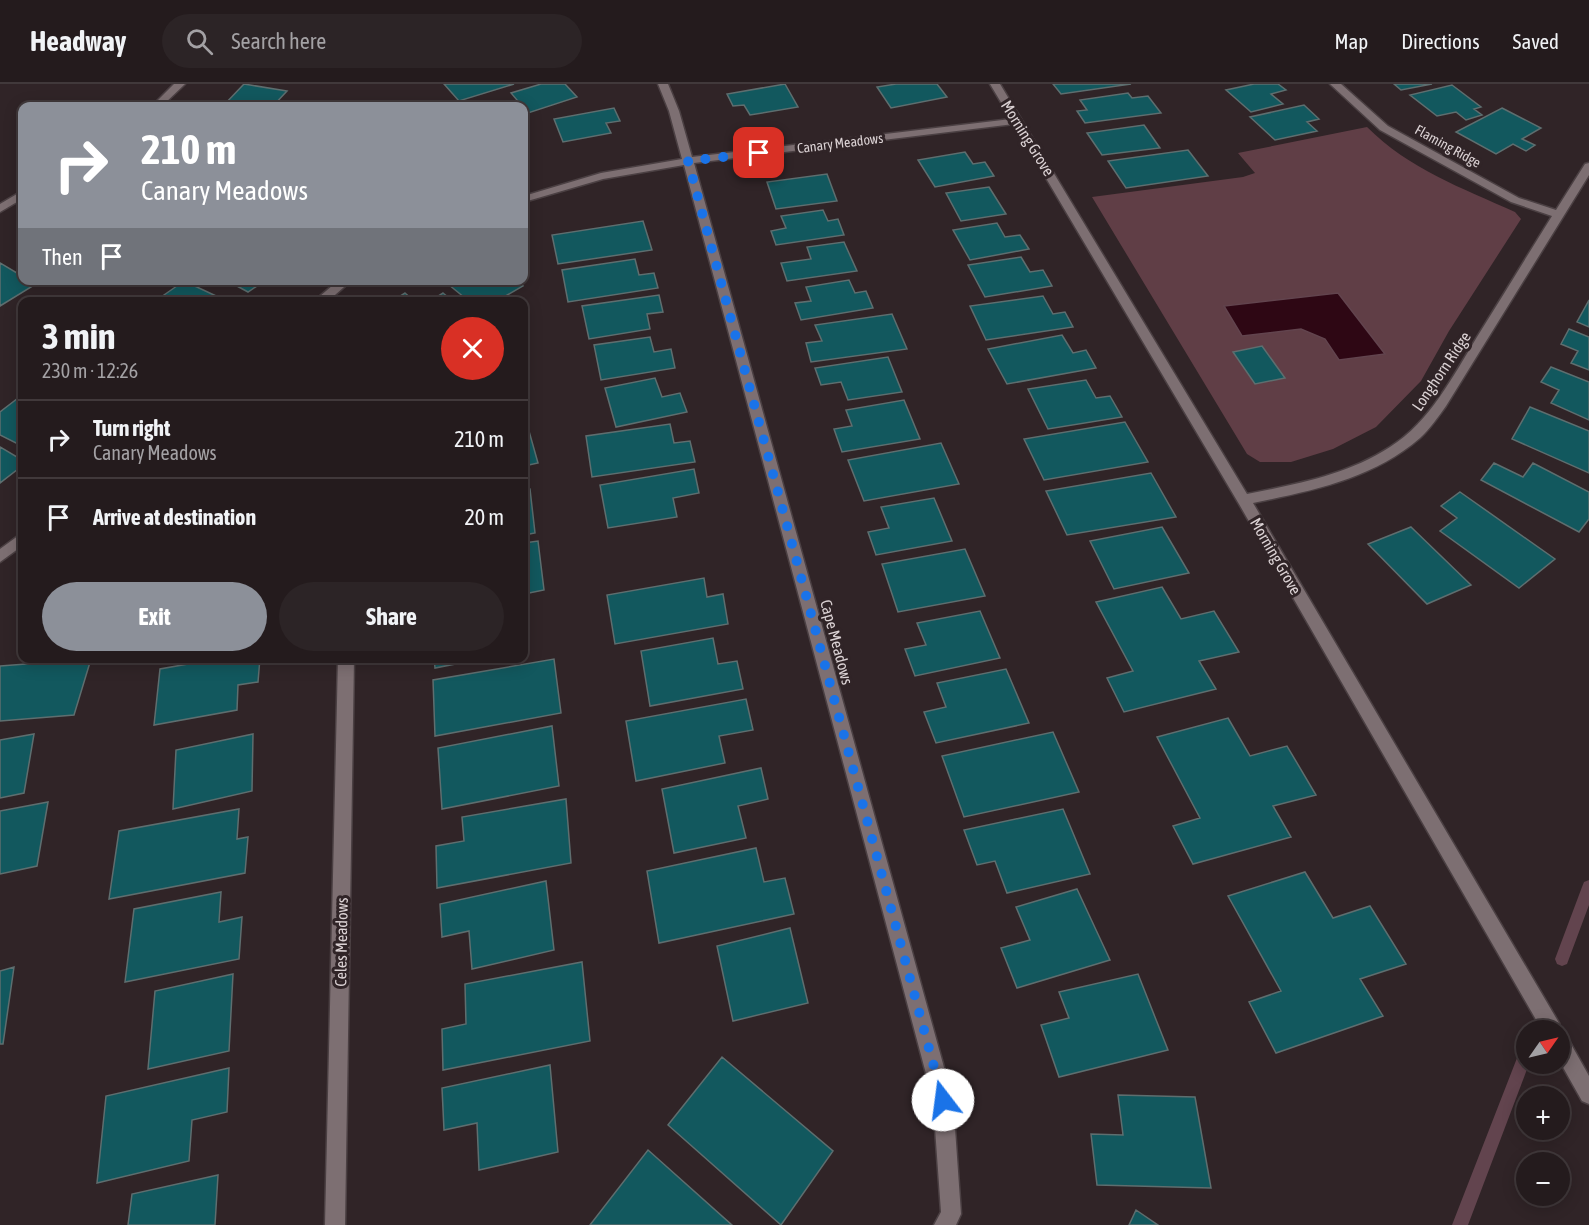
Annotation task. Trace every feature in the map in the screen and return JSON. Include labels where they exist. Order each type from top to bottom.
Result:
[{"type":"street","points":[[161,102],[180,84]]},
{"type":"street","name":"Cape Meadows","points":[[663,84],[674,111],[688,161],[943,1100],[948,1219]]},
{"type":"street","name":"Morning Grove","points":[[995,84],[1244,500],[1546,1020]]},
{"type":"street","name":"Flaming Ridge","points":[[1335,84],[1384,128],[1515,200],[1559,215]]},
{"type":"street","name":"Canary Meadows","points":[[528,198],[601,176],[688,161],[1017,121]]},
{"type":"street","name":"Longhorn Ridge","points":[[1244,500],[1320,483],[1348,474],[1374,463],[1416,434],[1442,403],[1589,166]]},
{"type":"street","points":[[0,208],[18,197]]},
{"type":"street","points":[[326,297],[340,285]]},
{"type":"street","points":[[0,556],[18,541]]},
{"type":"street","name":"Celes Meadows","points":[[336,1225],[346,663]]},
{"type":"street","points":[[1570,1061],[1589,1094]]},
{"type":"shaded area","points":[[1367,127],[1400,155],[1418,166],[1515,212],[1521,219],[1449,331],[1421,381],[1376,427],[1333,449],[1291,462],[1260,462],[1247,454],[1092,197],[1243,177],[1255,173],[1238,153]]},
{"type":"shaded area","points":[[1338,293],[1385,354],[1339,360],[1325,339],[1301,329],[1242,336],[1224,306]]},
{"type":"building","points":[[244,84],[287,91],[277,102],[227,102]]},
{"type":"building","points":[[444,84],[514,84],[459,101]]},
{"type":"building","points":[[541,84],[565,84],[577,97],[528,113],[528,102],[519,102],[511,93]]},
{"type":"building","points":[[785,84],[798,107],[750,115],[744,105],[733,106],[727,94]]},
{"type":"building","points":[[896,84],[937,84],[947,97],[891,108],[877,87]]},
{"type":"building","points":[[1053,84],[1131,84],[1061,94]]},
{"type":"building","points":[[1254,84],[1278,84],[1286,90],[1271,94],[1283,104],[1251,112],[1226,90]]},
{"type":"building","points":[[1394,84],[1432,84],[1401,90]]},
{"type":"building","points":[[1452,85],[1481,107],[1474,109],[1482,115],[1466,120],[1456,112],[1437,116],[1410,95]]},
{"type":"building","points":[[1128,93],[1132,98],[1148,96],[1161,113],[1085,123],[1077,111],[1087,110],[1080,100]]},
{"type":"building","points":[[1304,105],[1319,119],[1307,122],[1317,131],[1275,140],[1250,117]]},
{"type":"building","points":[[614,108],[620,121],[606,123],[611,133],[563,142],[554,119]]},
{"type":"building","points":[[1502,108],[1541,128],[1522,139],[1535,145],[1526,151],[1513,144],[1496,154],[1456,132]]},
{"type":"building","points":[[1144,125],[1160,148],[1102,155],[1087,133]]},
{"type":"building","points":[[1188,150],[1208,176],[1126,188],[1108,161]]},
{"type":"building","points":[[965,152],[973,164],[985,162],[994,176],[935,187],[918,160]]},
{"type":"building","points":[[827,174],[837,201],[776,209],[767,182]]},
{"type":"building","points":[[989,187],[1006,214],[961,221],[946,193]]},
{"type":"building","points":[[823,210],[828,221],[838,219],[844,235],[776,245],[771,231],[786,228],[781,216]]},
{"type":"building","points":[[643,221],[652,250],[558,264],[552,235]]},
{"type":"building","points":[[997,223],[1005,237],[1020,235],[1029,249],[970,260],[953,230]]},
{"type":"building","points":[[844,242],[857,271],[787,281],[781,263],[811,259],[807,247]]},
{"type":"building","points":[[1021,257],[1030,272],[1043,270],[1052,286],[985,297],[968,265]]},
{"type":"building","points":[[635,259],[639,275],[654,273],[658,288],[568,302],[562,270]]},
{"type":"building","points":[[0,263],[18,274],[18,285],[34,285],[0,306]]},
{"type":"building","points":[[849,280],[855,293],[866,291],[873,308],[801,320],[795,303],[811,301],[806,287]]},
{"type":"building","points":[[178,285],[193,285],[218,297],[161,297]]},
{"type":"building","points":[[235,285],[258,285],[248,292]]},
{"type":"building","points":[[449,285],[523,286],[504,297],[464,297]]},
{"type":"building","points":[[659,295],[663,312],[647,314],[650,329],[589,339],[582,306]]},
{"type":"building","points":[[1043,296],[1053,314],[1065,312],[1073,327],[986,340],[970,306]]},
{"type":"building","points":[[1589,300],[1589,327],[1577,322]]},
{"type":"building","points":[[892,314],[907,349],[811,362],[806,343],[822,341],[815,325]]},
{"type":"building","points":[[1569,329],[1589,337],[1589,370],[1571,363],[1578,351],[1561,344]]},
{"type":"building","points":[[1062,335],[1073,353],[1086,350],[1096,368],[1007,384],[988,349]]},
{"type":"building","points":[[650,337],[654,352],[671,349],[675,368],[601,380],[594,345]]},
{"type":"building","points":[[1262,346],[1285,378],[1255,384],[1233,352]]},
{"type":"building","points":[[888,357],[902,392],[848,400],[841,382],[821,385],[815,368]]},
{"type":"building","points":[[1551,367],[1589,382],[1589,420],[1551,403],[1559,390],[1541,382]]},
{"type":"building","points":[[655,378],[662,397],[680,393],[687,412],[616,427],[605,388]]},
{"type":"building","points":[[1086,380],[1096,398],[1110,396],[1122,417],[1048,429],[1028,389]]},
{"type":"building","points":[[18,398],[18,444],[0,435],[0,412]]},
{"type":"building","points":[[904,400],[920,439],[842,452],[834,429],[852,426],[846,410]]},
{"type":"building","points":[[1530,407],[1589,431],[1589,473],[1512,439]]},
{"type":"building","points":[[1125,422],[1148,462],[1044,480],[1024,439]]},
{"type":"building","points":[[670,424],[674,443],[690,441],[695,462],[592,477],[586,436]]},
{"type":"building","points":[[528,428],[538,463],[528,465]]},
{"type":"building","points":[[941,443],[959,484],[864,501],[848,460]]},
{"type":"building","points":[[0,447],[18,458],[18,469],[0,483]]},
{"type":"building","points":[[1494,463],[1523,477],[1533,463],[1589,492],[1589,519],[1579,532],[1481,480]]},
{"type":"building","points":[[694,469],[699,493],[673,498],[677,517],[608,528],[600,485]]},
{"type":"building","points":[[1151,473],[1176,517],[1067,535],[1046,491]]},
{"type":"building","points":[[528,489],[530,489],[535,533],[528,534]]},
{"type":"building","points":[[1460,492],[1555,559],[1519,588],[1440,531],[1457,518],[1441,506]]},
{"type":"building","points":[[934,498],[952,541],[876,555],[868,532],[889,528],[881,507]]},
{"type":"building","points":[[1162,527],[1189,573],[1114,589],[1090,541]]},
{"type":"building","points":[[1411,527],[1471,585],[1427,604],[1368,544]]},
{"type":"building","points":[[538,541],[544,590],[528,593],[528,542]]},
{"type":"building","points":[[965,549],[985,596],[898,612],[882,564]]},
{"type":"building","points":[[704,578],[707,597],[723,594],[728,624],[615,644],[607,595]]},
{"type":"building","points":[[1162,587],[1181,619],[1214,611],[1239,652],[1199,661],[1216,689],[1124,712],[1107,678],[1133,671],[1096,602]]},
{"type":"building","points":[[980,611],[1000,658],[915,676],[905,649],[926,645],[917,623]]},
{"type":"building","points":[[713,638],[718,664],[737,661],[743,689],[650,706],[641,651]]},
{"type":"building","points":[[554,659],[561,713],[435,736],[433,680]]},
{"type":"building","points":[[90,663],[74,715],[0,721],[0,666]]},
{"type":"building","points":[[194,663],[260,663],[258,682],[238,685],[237,710],[154,725],[160,669]]},
{"type":"building","points":[[434,663],[460,663],[435,668]]},
{"type":"building","points":[[1006,669],[1029,723],[936,743],[924,712],[946,707],[937,683]]},
{"type":"building","points":[[746,699],[753,730],[719,736],[725,763],[636,781],[626,721]]},
{"type":"building","points":[[1228,718],[1250,756],[1287,746],[1316,795],[1273,806],[1291,837],[1193,864],[1173,826],[1200,818],[1157,737]]},
{"type":"building","points":[[552,726],[559,786],[442,809],[438,748]]},
{"type":"building","points":[[1053,732],[1079,792],[964,817],[942,756]]},
{"type":"building","points":[[34,734],[24,793],[0,798],[0,740]]},
{"type":"building","points":[[253,734],[252,791],[173,809],[176,750]]},
{"type":"building","points":[[761,768],[768,799],[738,806],[746,838],[674,853],[662,789]]},
{"type":"building","points":[[566,799],[571,863],[437,888],[436,846],[464,841],[462,817]]},
{"type":"building","points":[[48,802],[37,866],[0,874],[0,811]]},
{"type":"building","points":[[239,809],[237,839],[248,837],[245,873],[109,899],[119,831]]},
{"type":"building","points":[[1063,809],[1090,874],[1007,893],[995,861],[977,865],[964,830]]},
{"type":"building","points":[[756,848],[764,882],[785,878],[794,914],[659,943],[647,871]]},
{"type":"building","points":[[1305,872],[1333,918],[1370,906],[1406,964],[1360,979],[1383,1016],[1276,1053],[1249,1002],[1281,991],[1228,896]]},
{"type":"building","points":[[546,881],[554,950],[472,969],[469,931],[442,937],[440,904]]},
{"type":"building","points":[[1077,889],[1110,960],[1017,988],[1001,948],[1030,940],[1016,907]]},
{"type":"building","points":[[221,892],[219,922],[242,917],[239,959],[125,982],[134,909]]},
{"type":"building","points":[[790,928],[808,1003],[733,1021],[717,946]]},
{"type":"building","points":[[582,962],[590,1041],[443,1070],[442,1029],[466,1024],[465,984]]},
{"type":"building","points":[[14,967],[3,1044],[0,1044],[0,971]]},
{"type":"building","points":[[233,974],[229,1051],[148,1069],[155,991]]},
{"type":"building","points":[[1138,974],[1168,1050],[1059,1077],[1041,1025],[1069,1018],[1059,992]]},
{"type":"building","points":[[722,1057],[833,1151],[781,1225],[668,1125]]},
{"type":"building","points":[[550,1065],[558,1152],[479,1170],[477,1123],[444,1130],[442,1088]]},
{"type":"building","points":[[229,1068],[227,1112],[192,1120],[189,1161],[97,1183],[106,1096]]},
{"type":"building","points":[[1118,1095],[1195,1097],[1211,1188],[1097,1185],[1091,1134],[1123,1135]]},
{"type":"building","points":[[648,1150],[732,1225],[590,1225]]},
{"type":"building","points":[[218,1175],[215,1225],[128,1225],[132,1194]]},
{"type":"building","points":[[1136,1210],[1158,1225],[1129,1225]]},
{"type":"waterway","points":[[1562,959],[1589,887]]},
{"type":"waterway","points":[[1460,1225],[1518,1074]]},
{"type":"route","points":[[759,153],[688,161],[943,1100]]}]
